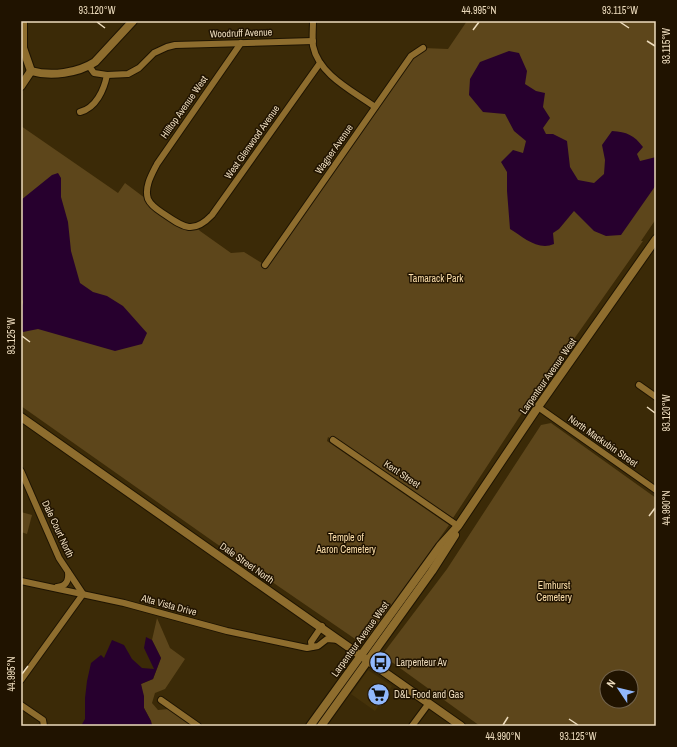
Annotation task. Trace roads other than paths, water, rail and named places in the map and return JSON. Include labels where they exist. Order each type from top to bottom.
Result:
[{"type":"main road","points":[[23,21],[23,48],[31,72]]},
{"type":"main road","points":[[31,72],[67,73],[89,66],[133,21]]},
{"type":"main road","points":[[21,86],[31,72]]},
{"type":"main road","name":"Larpenteur Avenue West","points":[[310,726],[440,546],[458,526],[538,407],[656,239]]},
{"type":"main road","name":"Dale Street North","points":[[21,417],[362,654],[462,726]]},
{"type":"main road","name":"Larpenteur Avenue West","points":[[321,726],[432,571],[454,536],[458,526]]},
{"type":"street","points":[[312,21],[313,46],[320,64],[332,76],[375,107]]},
{"type":"street","name":"Woodruff Avenue","points":[[89,66],[94,73],[123,75],[134,72],[154,53],[167,47],[180,45],[313,41]]},
{"type":"street","name":"Hilltop Avenue West","points":[[196,227],[182,226],[154,207],[148,200],[148,184],[157,164],[241,43]]},
{"type":"street","name":"Wagner Avenue","points":[[265,265],[411,56],[423,48]]},
{"type":"street","name":"West Glenwood Avenue","points":[[196,227],[205,223],[212,215],[320,64]]},
{"type":"street","points":[[80,112],[87,111],[102,94],[107,75]]},
{"type":"street","points":[[639,385],[656,397]]},
{"type":"street","name":"North Mackubin Street","points":[[538,407],[656,490]]},
{"type":"street","name":"Kent Street","points":[[333,440],[458,526]]},
{"type":"street","name":"Dale Court North","points":[[21,471],[59,558],[83,594]]},
{"type":"street","points":[[54,588],[63,587],[67,582],[68,572]]},
{"type":"street","name":"Alta Vista Drive","points":[[21,581],[124,603],[227,631],[306,648],[318,646],[327,640],[342,640]]},
{"type":"street","points":[[21,680],[83,594]]},
{"type":"street","points":[[312,647],[311,642],[322,626]]},
{"type":"street","points":[[161,700],[198,726]]},
{"type":"street","points":[[412,726],[429,703]]},
{"type":"street","points":[[21,705],[43,720],[44,726]]},
{"type":"place","name":"Larpenteur Av","points":[[381,662]]},
{"type":"place","name":"D&L Food and Gas","points":[[378,694]]},
{"type":"park label","name":"Tamarack Park","points":[[436,278]]},
{"type":"park label","name":"Temple of Aaron Cemetery","points":[[346,542]]},
{"type":"park label","name":"Elmhurst Cemetery","points":[[554,590]]}]
